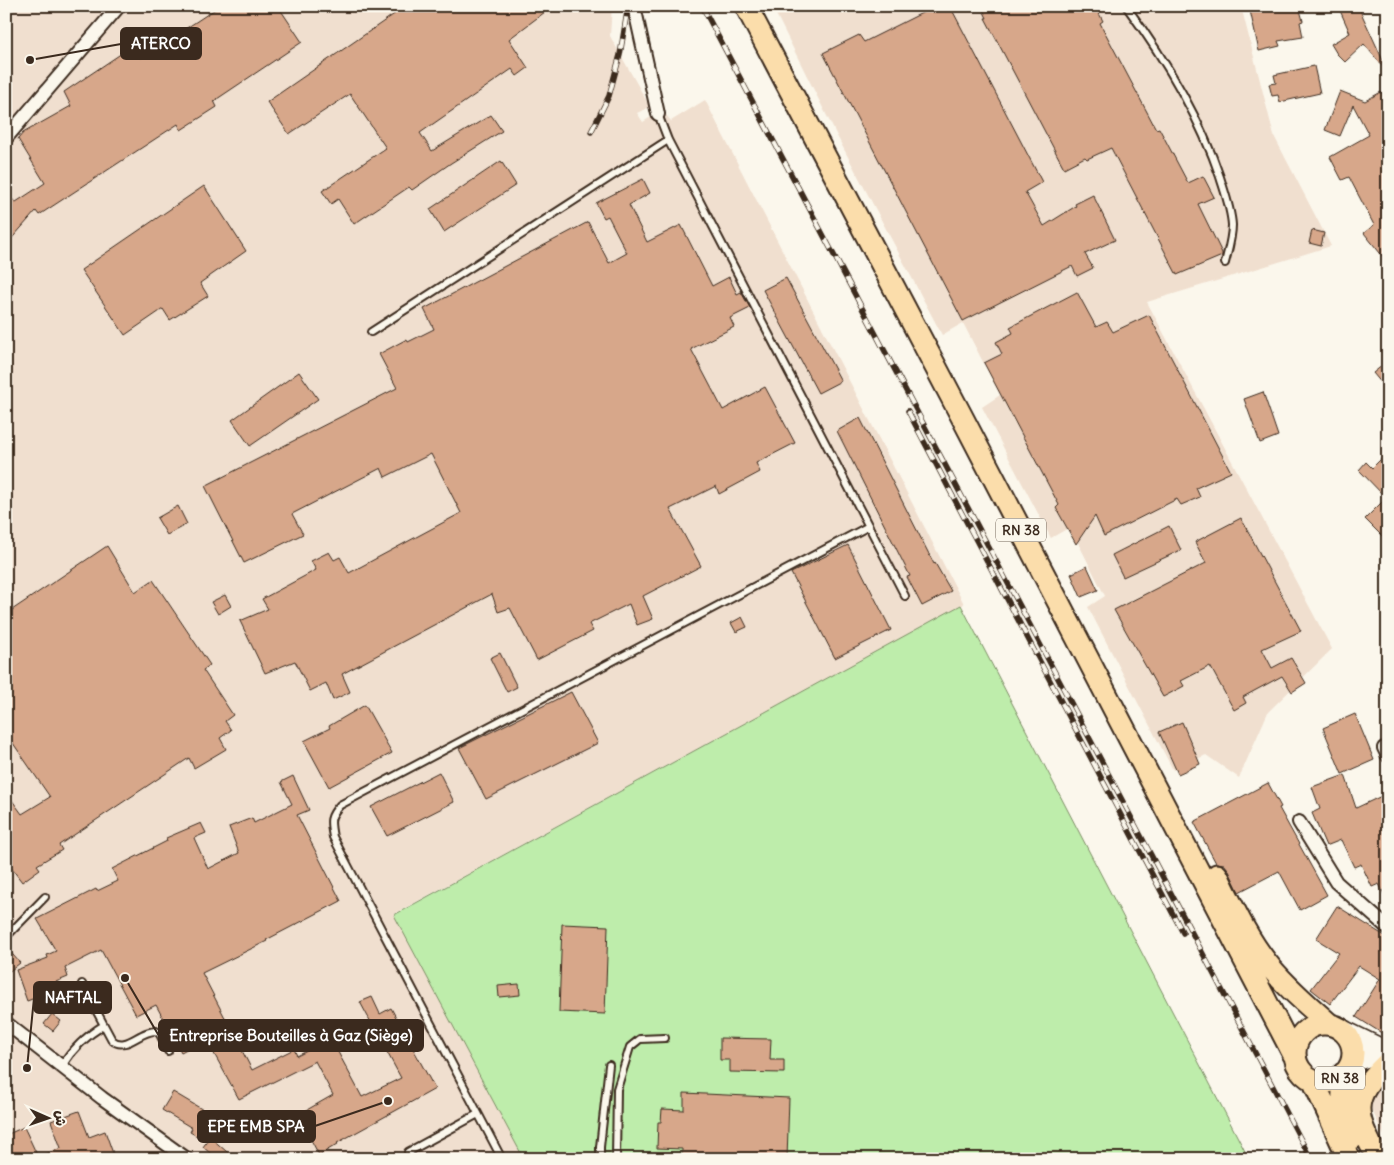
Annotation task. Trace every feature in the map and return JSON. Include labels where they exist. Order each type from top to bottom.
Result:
[{"type":"main road","name":"RN 38","points":[[746,6],[956,406],[1130,727],[1251,940],[1266,963],[1286,985],[1351,1040],[1353,1051],[1342,1097],[1343,1112],[1347,1126],[1363,1159]]},
{"type":"main road","name":"RN 38","points":[[758,6],[1130,727],[1300,1070],[1313,1080],[1349,1159]]},
{"type":"main road","points":[[1294,1055],[1295,1044],[1300,1035],[1308,1027],[1318,1023],[1336,1027],[1388,1051]]},
{"type":"main road","points":[[1348,1068],[1388,1051]]},
{"type":"main road","points":[[1378,1159],[1363,1129],[1358,1111],[1360,1098],[1366,1086],[1388,1062]]},
{"type":"main road","name":"RN 38","points":[[1313,1080],[1331,1082],[1340,1078],[1348,1068]]},
{"type":"street","points":[[6,138],[119,6]]},
{"type":"street","points":[[634,6],[658,114]]},
{"type":"street","points":[[1299,822],[1336,882],[1388,928]]},
{"type":"street","points":[[6,1023],[102,1098],[187,1159]]},
{"type":"lane","points":[[1126,6],[1157,50],[1186,97],[1211,152],[1229,204],[1232,226],[1230,243],[1224,263]]},
{"type":"lane","points":[[658,114],[668,140],[905,596]]},
{"type":"lane","points":[[370,332],[668,140]]},
{"type":"lane","points":[[502,1159],[333,837],[330,824],[332,814],[340,805],[868,526]]},
{"type":"lane","points":[[6,937],[45,896]]},
{"type":"lane","points":[[82,984],[112,1040],[118,1044],[125,1043],[150,1031],[156,1031],[160,1034],[168,1052]]},
{"type":"lane","points":[[62,1066],[71,1052],[84,1039],[104,1025]]},
{"type":"lane","points":[[616,1159],[617,1089],[630,1046],[640,1039],[665,1038]]},
{"type":"lane","points":[[600,1159],[609,1065]]},
{"type":"lane","points":[[412,1159],[408,1152],[478,1114]]},
{"type":"shaded area","points":[[6,6],[612,6],[610,36],[650,107],[637,113],[643,122],[662,110],[671,121],[705,100],[964,604],[394,914],[524,1159],[6,1159]]},
{"type":"shaded area","points":[[772,6],[1241,6],[1274,136],[1331,246],[1147,302],[1332,649],[1268,712],[1239,778],[1206,755],[1173,770],[1088,607],[1105,596],[1070,527],[1051,538],[982,407],[1000,395],[963,323],[942,335],[837,136]]},
{"type":"shaded area","points":[[1388,1076],[1388,1144],[1368,1102]]},
{"type":"green space","points":[[961,605],[1249,1159],[524,1159],[394,915]]},
{"type":"building","points":[[220,6],[278,6],[302,42],[214,101],[217,107],[181,130],[178,124],[39,215],[36,211],[6,245],[6,195],[16,202],[45,183],[18,139],[23,133],[71,106],[64,92],[134,45],[141,58]]},
{"type":"building","points":[[406,6],[553,6],[509,39],[528,68],[517,76],[512,69],[420,133],[432,151],[491,115],[502,131],[412,190],[409,187],[354,224],[338,199],[331,204],[322,191],[386,148],[350,94],[289,134],[267,102]]},
{"type":"building","points":[[936,6],[950,6],[1042,182],[1025,192],[1044,226],[1076,206],[1075,204],[1093,195],[1115,240],[1085,254],[1093,268],[1077,276],[1072,266],[963,321],[823,53],[859,35],[864,42]]},
{"type":"building","points":[[981,6],[1095,6],[1103,21],[1100,23],[1156,129],[1159,128],[1188,183],[1203,176],[1214,197],[1198,204],[1222,256],[1177,275],[1111,148],[1087,159],[1085,157],[1064,168],[985,18],[987,18]]},
{"type":"building","points":[[1249,6],[1299,6],[1303,21],[1300,22],[1303,37],[1278,41],[1280,46],[1259,51]]},
{"type":"building","points":[[1338,6],[1358,6],[1386,67],[1384,68],[1364,44],[1345,62],[1337,54],[1331,44],[1350,33]]},
{"type":"building","points":[[1314,66],[1320,93],[1280,102],[1278,95],[1272,96],[1269,84],[1276,83],[1274,75]]},
{"type":"building","points":[[1340,91],[1365,101],[1381,92],[1388,104],[1388,263],[1364,233],[1374,225],[1349,177],[1342,180],[1330,157],[1369,135],[1353,105],[1340,136],[1325,130]]},
{"type":"building","points":[[501,161],[516,185],[444,232],[430,209]]},
{"type":"building","points":[[643,179],[650,193],[629,205],[647,242],[681,225],[712,286],[729,277],[737,294],[741,292],[750,308],[730,318],[734,327],[691,349],[723,410],[765,387],[795,443],[756,463],[760,472],[719,494],[716,486],[670,509],[701,566],[643,596],[653,619],[637,625],[629,604],[589,624],[593,631],[537,660],[510,608],[498,612],[492,594],[342,674],[350,692],[333,700],[326,683],[310,691],[295,661],[265,673],[240,621],[268,609],[262,599],[316,570],[311,561],[329,552],[334,560],[340,557],[349,573],[461,513],[431,454],[385,477],[381,468],[292,514],[303,534],[244,563],[205,486],[397,388],[379,354],[407,339],[408,342],[434,329],[424,309],[588,222],[609,263],[627,253],[608,216],[604,218],[596,203]]},
{"type":"building","points":[[204,186],[246,251],[200,283],[208,296],[170,320],[163,309],[125,335],[81,270]]},
{"type":"building","points":[[1312,230],[1324,233],[1321,246],[1309,243]]},
{"type":"building","points":[[786,278],[841,381],[818,393],[763,290]]},
{"type":"building","points":[[1077,292],[1096,327],[1107,322],[1113,332],[1149,315],[1231,472],[1196,488],[1200,497],[1181,505],[1177,499],[1104,536],[1095,516],[1076,544],[1056,508],[1059,505],[984,363],[1002,354],[996,342],[1013,333],[1010,327]]},
{"type":"building","points":[[1388,361],[1388,391],[1373,373]]},
{"type":"building","points":[[299,372],[318,399],[250,446],[232,420]]},
{"type":"building","points":[[1263,392],[1278,436],[1260,443],[1244,399]]},
{"type":"building","points":[[860,418],[934,564],[951,591],[922,606],[907,577],[910,576],[837,431]]},
{"type":"building","points":[[1388,452],[1388,542],[1365,519],[1386,498],[1359,470],[1366,462],[1372,468]]},
{"type":"building","points":[[178,506],[187,524],[167,535],[157,518]]},
{"type":"building","points":[[1241,518],[1301,631],[1262,649],[1272,668],[1291,658],[1306,683],[1292,692],[1282,676],[1243,697],[1246,703],[1234,710],[1210,666],[1181,681],[1184,686],[1163,697],[1114,610],[1206,563],[1195,542]]},
{"type":"building","points":[[1169,526],[1181,550],[1123,577],[1112,555]]},
{"type":"building","points":[[848,545],[891,630],[835,658],[791,573]]},
{"type":"building","points":[[107,546],[135,592],[153,580],[210,665],[203,670],[233,715],[225,721],[231,730],[220,738],[226,749],[194,768],[189,758],[59,845],[62,850],[37,865],[40,869],[22,882],[6,861],[6,792],[22,814],[50,797],[6,733],[6,614]]},
{"type":"building","points":[[1087,566],[1098,590],[1081,597],[1071,574]]},
{"type":"building","points":[[225,595],[231,606],[218,614],[211,602]]},
{"type":"building","points":[[742,617],[747,627],[736,632],[731,623]]},
{"type":"building","points":[[500,653],[517,687],[507,692],[490,658]]},
{"type":"building","points":[[571,692],[598,743],[486,799],[459,748]]},
{"type":"building","points":[[365,705],[392,753],[329,787],[304,741],[330,728],[329,726]]},
{"type":"building","points":[[1355,714],[1374,760],[1342,774],[1323,728]]},
{"type":"building","points":[[1182,722],[1200,764],[1178,774],[1159,732]]},
{"type":"building","points":[[439,772],[454,802],[387,836],[371,807]]},
{"type":"building","points":[[1345,775],[1356,808],[1388,793],[1388,902],[1379,884],[1372,887],[1361,864],[1354,867],[1341,840],[1326,846],[1312,813],[1320,809],[1312,787]]},
{"type":"building","points":[[293,776],[309,810],[297,815],[341,901],[202,973],[252,1070],[294,1049],[297,1056],[331,1039],[362,1097],[401,1078],[360,1002],[372,997],[380,1014],[391,1008],[435,1089],[337,1143],[319,1155],[298,1115],[333,1095],[315,1061],[239,1099],[206,1039],[181,1052],[156,1005],[136,1015],[101,950],[65,968],[68,977],[46,986],[48,993],[27,1001],[16,970],[48,958],[47,955],[56,951],[37,919],[96,889],[97,891],[118,881],[112,869],[167,841],[166,838],[201,823],[206,833],[194,838],[208,869],[239,853],[229,827],[252,818],[254,823],[292,804],[281,782]]},
{"type":"building","points":[[1268,783],[1281,807],[1279,808],[1327,895],[1300,910],[1279,871],[1239,892],[1228,869],[1224,864],[1216,863],[1194,822]]},
{"type":"building","points":[[1337,906],[1388,938],[1388,1037],[1356,1017],[1380,979],[1359,966],[1330,1004],[1311,989],[1339,953],[1316,939]]},
{"type":"building","points":[[562,924],[608,926],[605,1014],[559,1012]]},
{"type":"building","points":[[6,947],[20,963],[6,974]]},
{"type":"building","points":[[519,984],[520,995],[499,997],[498,986]]},
{"type":"building","points":[[52,1014],[61,1021],[53,1031],[44,1024]]},
{"type":"building","points":[[720,1038],[771,1039],[770,1060],[784,1060],[784,1073],[730,1072],[730,1060],[720,1060]]},
{"type":"building","points":[[173,1092],[215,1117],[202,1139],[190,1132],[192,1128],[162,1110]]},
{"type":"building","points":[[684,1093],[789,1098],[787,1159],[682,1159],[682,1149],[657,1148],[658,1122],[661,1122],[662,1109],[684,1110]]},
{"type":"building","points":[[79,1111],[89,1137],[105,1131],[115,1159],[6,1159],[6,1135],[24,1127],[38,1157],[61,1148],[51,1121]]},
{"type":"building","points":[[210,1137],[235,1159],[217,1159],[203,1147]]},
{"type":"railway","points":[[591,132],[609,96],[620,55],[628,6]]},
{"type":"railway","points":[[702,6],[1311,1159]]},
{"type":"railway","points":[[908,411],[1183,933]]},
{"type":"place","name":"ATERCO","points":[[30,60]]},
{"type":"place","name":"Entreprise Bouteilles à Gaz (Siège)","points":[[125,978]]},
{"type":"place","name":"NAFTAL","points":[[27,1068]]},
{"type":"place","name":"EPE EMB SPA","points":[[388,1101]]}]
